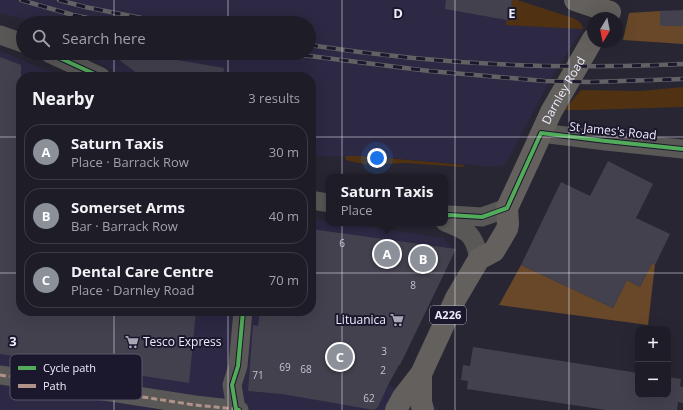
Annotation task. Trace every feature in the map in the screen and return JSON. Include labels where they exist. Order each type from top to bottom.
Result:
[{"type":"main road","points":[[576,0],[602,12]]},
{"type":"main road","name":"Darnley Road","points":[[421,374],[456,298],[479,259],[494,251],[503,237],[508,224],[507,208],[554,107],[588,48]]},
{"type":"main road","name":"A226","points":[[396,410],[403,397],[421,374]]},
{"type":"main road","name":"A226","points":[[421,374],[421,402],[423,410]]},
{"type":"street","points":[[0,35],[16,41]]},
{"type":"street","points":[[64,60],[90,72]]},
{"type":"street","name":"St James's Road","points":[[541,133],[683,149]]},
{"type":"street","points":[[316,201],[326,202]]},
{"type":"street","points":[[448,216],[482,217],[507,208]]},
{"type":"street","points":[[448,223],[462,228],[470,234],[479,259]]},
{"type":"street","points":[[142,397],[201,406],[237,409],[232,385],[238,366],[243,316]]},
{"type":"street","points":[[0,375],[10,377]]},
{"type":"shaded area","points":[[0,0],[517,0],[573,18],[579,21],[583,29],[553,75],[505,165],[495,167],[364,156],[316,157],[316,72],[117,72],[93,60],[316,60],[316,16],[16,16],[16,17],[0,13]]},
{"type":"shaded area","points":[[512,0],[517,0],[573,18],[580,22],[583,29],[505,25],[512,7]]},
{"type":"shaded area","points":[[660,11],[660,26],[683,26],[683,44],[623,40],[629,13]]},
{"type":"shaded area","points":[[0,51],[16,58],[16,60],[22,60],[52,72],[16,72],[16,316],[316,316],[316,219],[326,220],[326,226],[365,226],[444,238],[455,251],[400,365],[388,385],[431,401],[439,410],[0,410]]},
{"type":"shaded area","points":[[683,87],[683,107],[564,110],[581,90],[641,91]]},
{"type":"shaded area","points":[[345,156],[364,156],[464,165],[463,167],[406,163],[380,164],[380,160],[367,159],[367,165],[346,160]]},
{"type":"shaded area","points":[[652,263],[655,265],[648,325],[499,305],[521,265],[613,308],[627,280],[640,287]]},
{"type":"building","points":[[446,0],[512,0],[512,7],[507,20],[445,9]]},
{"type":"building","points":[[683,10],[683,26],[660,26],[660,11]]},
{"type":"building","points":[[0,57],[21,65],[21,72],[16,72],[16,316],[196,316],[189,383],[142,376],[142,354],[10,354],[10,356],[0,354]]},
{"type":"building","points":[[119,60],[177,60],[224,68],[224,72],[135,72]]},
{"type":"building","points":[[608,161],[653,184],[636,218],[670,234],[655,265],[652,263],[640,287],[627,280],[613,308],[521,265],[561,182],[590,196]]},
{"type":"building","points":[[316,230],[456,249],[400,365],[388,385],[378,407],[374,410],[282,394],[248,391],[253,325],[258,326],[259,316],[316,316]]},
{"type":"building","points":[[473,347],[635,373],[635,398],[671,398],[671,377],[681,379],[680,386],[683,387],[683,403],[678,402],[677,410],[606,410],[467,389],[468,381],[461,380],[463,365],[470,366]]},
{"type":"railway","points":[[21,0],[78,16]]},
{"type":"railway","points":[[59,0],[85,7],[131,16]]},
{"type":"railway","points":[[316,46],[421,59],[535,66],[629,66],[683,64]]},
{"type":"railway","points":[[316,57],[429,71],[545,81],[591,82],[683,79]]},
{"type":"marked path","points":[[0,375],[10,377]]},
{"type":"marked path","points":[[142,397],[195,405],[236,409]]},
{"type":"cycle path","points":[[64,60],[90,72]]},
{"type":"cycle path","points":[[448,216],[482,217],[507,208],[541,133],[683,149]]},
{"type":"cycle path","points":[[239,410],[236,409],[232,385],[238,366],[243,316]]},
{"type":"place","name":"Saturn Taxis","points":[[387,254]]},
{"type":"place","name":"Somerset Arms","points":[[423,259]]},
{"type":"place","name":"Lituanica","points":[[397,320]]},
{"type":"place","name":"Tesco Express","points":[[132,342]]},
{"type":"place","name":"Dental Care Centre","points":[[340,357]]}]
